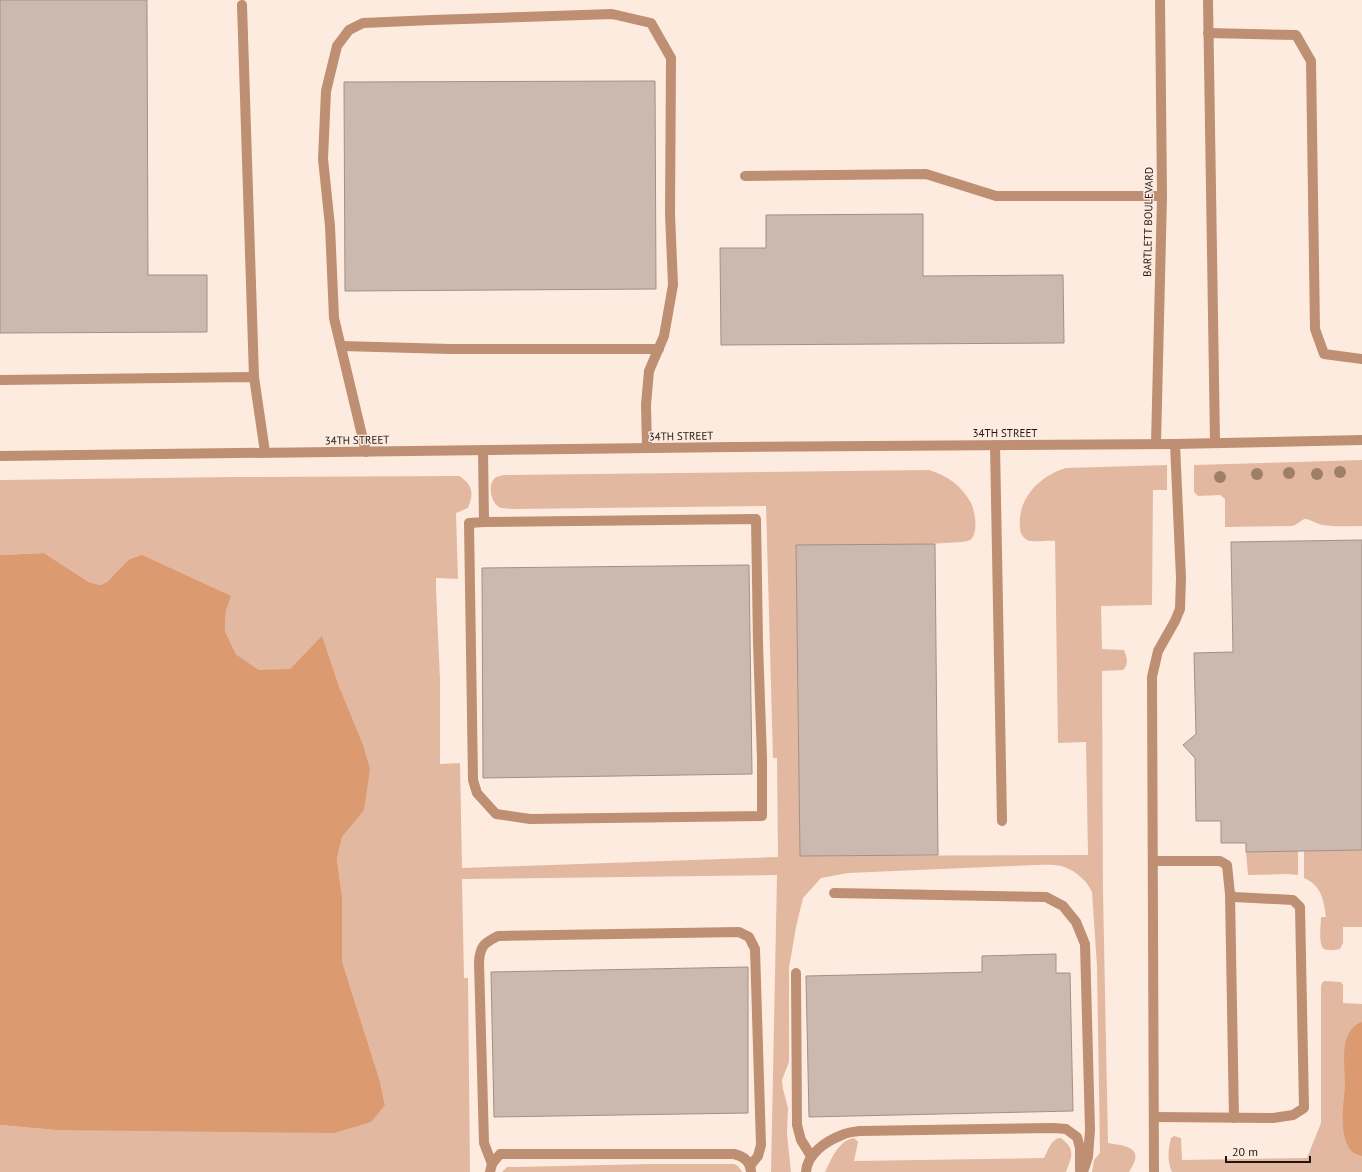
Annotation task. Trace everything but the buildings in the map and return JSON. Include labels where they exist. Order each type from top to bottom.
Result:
[{"type":"street","name":"BARTLETT BOULEVARD","points":[[1156,444],[1162,196],[1160,0]]},
{"type":"street","points":[[1208,0],[1215,442]]},
{"type":"street","points":[[242,5],[254,377],[266,452]]},
{"type":"street","points":[[366,452],[334,318],[330,226],[323,159],[326,91],[337,46],[349,30],[363,23],[440,19],[612,14],[651,23],[671,58],[670,214],[673,286],[664,336],[649,371],[646,406],[647,448]]},
{"type":"street","points":[[1208,32],[1296,35],[1311,61],[1315,329],[1324,354],[1362,359]]},
{"type":"street","points":[[746,176],[926,174],[996,196],[1162,196]]},
{"type":"street","points":[[341,346],[450,349],[659,349]]},
{"type":"street","points":[[0,380],[254,377]]},
{"type":"street","name":"34TH STREET","points":[[0,456],[647,448],[1175,444],[1362,440]]},
{"type":"street","points":[[1154,1172],[1155,1118],[1152,677],[1158,652],[1180,609],[1181,578],[1175,444]]},
{"type":"street","points":[[995,445],[1002,821]]},
{"type":"street","points":[[483,450],[484,522]]},
{"type":"street","points":[[756,518],[762,816],[530,819],[496,814],[477,793],[473,780],[469,523],[484,522],[756,518]]},
{"type":"street","points":[[1153,861],[1220,861],[1227,865],[1230,894],[1234,1118]]},
{"type":"street","points":[[834,893],[1046,897],[1063,906],[1076,922],[1085,944],[1090,1130],[1088,1157],[1081,1172]]},
{"type":"street","points":[[1155,1118],[1273,1118],[1293,1115],[1304,1108],[1300,907],[1293,900],[1234,898],[1230,894]]},
{"type":"street","points":[[491,1168],[484,1143],[479,962],[480,950],[487,942],[498,936],[738,932],[749,937],[755,949],[761,1145],[758,1156],[751,1169]]},
{"type":"street","points":[[796,973],[797,1125],[801,1140],[811,1156]]},
{"type":"street","points":[[806,1172],[811,1156],[825,1144],[843,1134],[860,1131],[1054,1128],[1066,1129],[1077,1137],[1080,1148],[1081,1172]]},
{"type":"street","points":[[491,1168],[500,1154],[734,1154],[743,1156],[751,1169]]},
{"type":"shaded area","points":[[1362,460],[1362,526],[1328,526],[1305,519],[1291,526],[1225,527],[1225,499],[1220,495],[1198,496],[1194,492],[1194,465]]},
{"type":"shaded area","points":[[1167,465],[1167,490],[1153,490],[1152,605],[1101,606],[1102,649],[1124,650],[1127,661],[1123,670],[1102,671],[1103,891],[1108,1143],[1122,1145],[1134,1151],[1135,1160],[1129,1172],[1092,1172],[1094,1160],[1100,1153],[1097,966],[1092,892],[1084,880],[1073,871],[1061,866],[1046,865],[848,873],[821,878],[803,898],[789,968],[789,1062],[782,1080],[788,1108],[787,1134],[791,1172],[771,1172],[777,875],[462,879],[464,978],[468,978],[470,1172],[0,1172],[0,1125],[55,1130],[385,1105],[380,1081],[342,961],[342,896],[337,859],[342,837],[351,825],[340,689],[322,637],[290,670],[259,670],[236,654],[225,631],[226,610],[128,560],[107,582],[100,585],[89,582],[44,553],[0,555],[0,480],[459,476],[464,479],[470,486],[471,498],[468,508],[456,513],[458,579],[436,578],[440,680],[440,764],[460,763],[462,868],[778,857],[777,758],[773,758],[766,506],[512,509],[499,507],[496,505],[492,497],[491,485],[496,477],[504,475],[929,470],[948,478],[959,486],[971,503],[975,517],[975,533],[968,541],[927,544],[796,546],[800,856],[1088,855],[1086,742],[1058,743],[1055,541],[1033,541],[1025,539],[1020,531],[1020,516],[1022,507],[1032,489],[1048,476],[1057,471],[1066,468]]},
{"type":"shaded area","points":[[44,553],[89,582],[100,585],[107,582],[128,560],[142,555],[231,596],[226,610],[225,631],[236,654],[259,670],[290,669],[322,636],[340,689],[363,745],[370,769],[364,810],[342,837],[337,859],[342,896],[342,961],[380,1081],[385,1105],[371,1122],[334,1133],[55,1130],[0,1125],[0,555]]},
{"type":"shaded area","points":[[1362,850],[1362,927],[1343,927],[1343,943],[1340,949],[1324,949],[1322,947],[1320,934],[1321,917],[1326,917],[1323,899],[1318,889],[1310,881],[1304,878],[1304,851]]},
{"type":"shaded area","points":[[1298,851],[1298,875],[1248,875],[1246,852]]},
{"type":"shaded area","points":[[1324,981],[1341,982],[1343,985],[1343,1003],[1362,1004],[1362,1172],[1172,1172],[1169,1164],[1169,1151],[1171,1138],[1174,1136],[1181,1138],[1182,1160],[1307,1158],[1321,1123],[1321,986]]},
{"type":"shaded area","points":[[1362,1022],[1362,1156],[1349,1148],[1345,1139],[1343,1116],[1345,1043],[1351,1030],[1357,1024]]},
{"type":"shaded area","points":[[854,1138],[858,1142],[854,1161],[1044,1158],[1052,1142],[1061,1138],[1069,1146],[1071,1150],[1071,1157],[1066,1172],[825,1172],[840,1146],[848,1140]]},
{"type":"shaded area","points":[[734,1164],[738,1166],[742,1172],[502,1172],[507,1167]]}]
